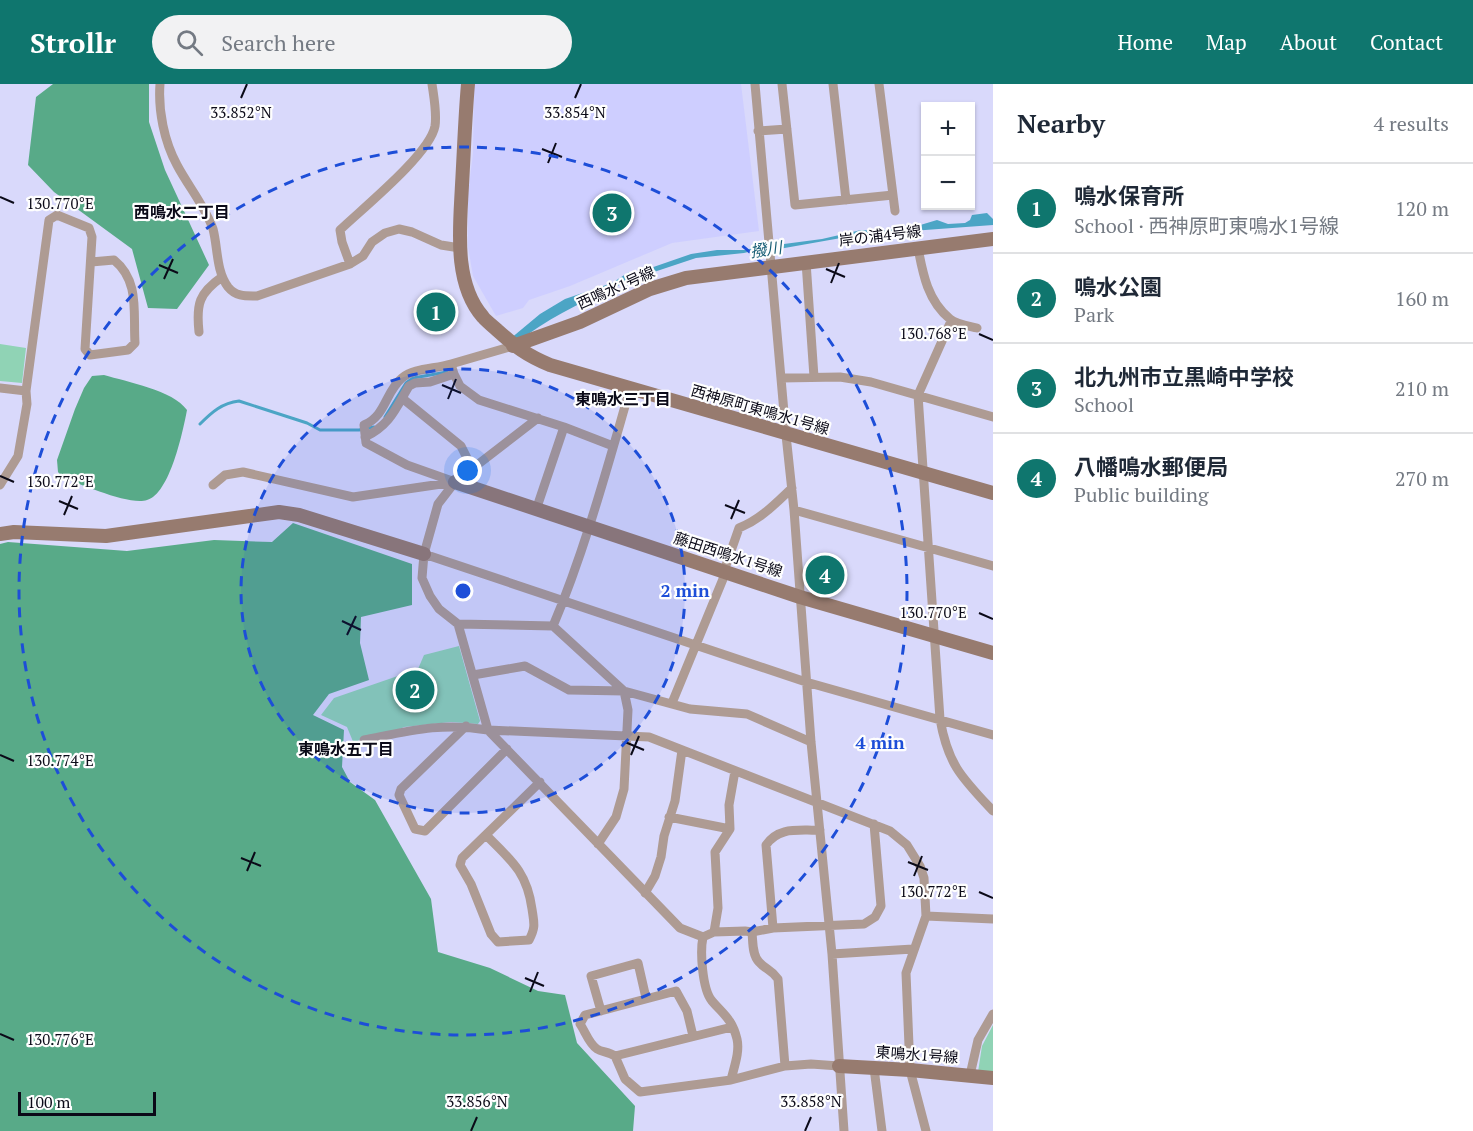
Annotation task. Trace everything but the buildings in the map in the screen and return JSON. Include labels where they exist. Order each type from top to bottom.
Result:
[{"type":"street","points":[[160,84],[159,96],[163,127],[176,163],[212,228],[222,277],[230,289],[242,296],[257,296],[350,264],[363,256],[372,242],[385,233],[399,229],[412,231],[441,244],[460,248]]},
{"type":"street","points":[[350,264],[340,230],[427,146],[435,128],[432,84]]},
{"type":"street","name":"西神原町東鳴水1号線","points":[[468,84],[460,248],[465,279],[473,301],[483,317],[513,346],[530,357],[550,365],[993,494]]},
{"type":"street","points":[[755,84],[794,510],[811,742],[832,954],[844,1131]]},
{"type":"street","points":[[782,84],[795,205],[893,195]]},
{"type":"street","points":[[833,84],[846,200]]},
{"type":"street","points":[[879,84],[895,212]]},
{"type":"street","points":[[758,131],[787,129]]},
{"type":"street","points":[[0,485],[18,456],[27,404],[26,391],[49,220],[57,215],[89,228],[92,237],[85,349],[90,355],[128,350],[135,343],[134,291],[123,268],[114,260],[92,262]]},
{"type":"street","name":"岸の浦4号線","points":[[771,264],[806,262],[993,239]]},
{"type":"street","points":[[918,248],[925,283],[934,300],[951,321],[976,328]]},
{"type":"street","points":[[806,262],[814,376]]},
{"type":"street","name":"西鳴水1号線","points":[[513,346],[580,322],[650,289],[677,280],[771,264]]},
{"type":"street","points":[[199,332],[197,316],[203,294],[209,286],[222,277]]},
{"type":"street","points":[[951,321],[918,396],[940,719],[944,745],[960,777],[993,811]]},
{"type":"street","points":[[455,482],[407,465],[374,448],[366,443],[365,432],[379,416],[399,380],[410,373],[513,346]]},
{"type":"street","points":[[451,364],[460,386],[479,400],[538,418],[613,446]]},
{"type":"street","points":[[365,432],[378,431],[389,421],[409,386],[454,374]]},
{"type":"street","points":[[781,378],[840,377],[871,382],[993,417]]},
{"type":"street","points":[[0,388],[26,391]]},
{"type":"street","points":[[553,626],[588,527],[630,389]]},
{"type":"street","points":[[402,398],[461,446],[467,458],[468,471]]},
{"type":"street","points":[[538,418],[455,482],[438,504],[424,554],[422,578],[439,609],[458,624],[488,730],[680,928],[703,937],[714,933],[752,932],[772,928],[864,924],[875,917],[881,906],[874,824]]},
{"type":"street","points":[[536,510],[564,427]]},
{"type":"street","points":[[213,485],[225,476],[243,472],[353,497],[455,482]]},
{"type":"street","name":"藤田西鳴水1号線","points":[[455,482],[800,597],[993,653]]},
{"type":"street","points":[[672,703],[723,579],[723,571],[739,528],[754,522],[768,512],[792,488]]},
{"type":"street","points":[[794,510],[993,566]]},
{"type":"street","points":[[0,534],[14,532],[106,536],[279,512],[299,515],[424,554],[806,681],[993,735]]},
{"type":"street","points":[[458,624],[553,626],[624,691],[628,710],[624,789],[616,817],[598,844]]},
{"type":"street","points":[[473,675],[525,666],[569,690],[624,691],[690,709],[747,714],[811,742]]},
{"type":"street","points":[[364,740],[441,726],[650,737],[890,831],[907,845],[920,866],[924,878],[927,916],[906,973],[910,1070],[926,1131]]},
{"type":"street","points":[[466,726],[401,789],[399,795],[415,829],[424,831],[507,749]]},
{"type":"street","points":[[645,892],[658,866],[675,801],[682,750]]},
{"type":"street","points":[[714,933],[718,908],[715,852],[730,829],[729,805],[735,771]]},
{"type":"street","points":[[486,835],[517,867],[529,890],[535,928],[529,940],[498,942],[491,934],[471,884],[460,866],[462,858],[540,782]]},
{"type":"street","points":[[669,817],[730,829]]},
{"type":"street","points":[[772,928],[766,845],[772,836],[781,831],[820,830]]},
{"type":"street","points":[[927,916],[993,919]]},
{"type":"street","points":[[752,932],[753,953],[759,963],[771,969],[778,980],[785,1066]]},
{"type":"street","points":[[703,937],[705,986],[710,999],[726,1015],[737,1041],[737,1055],[731,1080]]},
{"type":"street","points":[[832,954],[914,949]]},
{"type":"street","points":[[601,1011],[591,976],[638,963],[646,998]]},
{"type":"street","points":[[693,1036],[687,1011],[676,991],[585,1015],[580,1024],[598,1050],[607,1051],[615,1056],[625,1079],[640,1092],[731,1080],[785,1066],[811,1064],[839,1066]]},
{"type":"street","points":[[970,1075],[978,1040],[993,1014]]},
{"type":"street","points":[[615,1056],[732,1027]]},
{"type":"street","name":"東鳴水1号線","points":[[839,1066],[993,1078]]},
{"type":"street","points":[[874,1068],[882,1131]]},
{"type":"shaded area","points":[[474,84],[741,84],[759,231],[672,243],[570,286],[529,300],[523,308],[496,316],[473,276],[468,247],[468,195],[473,153]]},
{"type":"green space","points":[[53,84],[149,84],[149,122],[165,170],[209,265],[177,309],[148,308],[132,249],[54,192],[28,165],[36,97]]},
{"type":"green space","points":[[0,344],[26,348],[22,383],[0,381]]},
{"type":"green space","points":[[104,375],[161,392],[187,410],[179,446],[169,474],[155,495],[147,500],[129,500],[105,494],[63,478],[58,472],[57,460],[84,388],[92,376]]},
{"type":"green space","points":[[293,523],[412,564],[412,605],[361,617],[360,643],[369,680],[329,694],[313,715],[344,730],[342,767],[350,782],[375,800],[431,899],[438,952],[490,968],[538,991],[565,995],[577,1043],[635,1106],[633,1131],[0,1131],[0,544],[8,542],[127,551],[214,540],[272,542]]},
{"type":"green space","points":[[459,646],[480,721],[478,724],[451,722],[404,727],[396,731],[363,737],[354,744],[347,727],[321,715],[334,698],[418,669],[424,655]]},
{"type":"green space","points":[[993,1025],[993,1074],[978,1072],[982,1046]]},
{"type":"water","name":"撥川","points":[[987,213],[993,219],[993,225],[898,232],[848,241],[841,238],[762,252],[756,250],[696,258],[629,279],[563,313],[515,344],[510,339],[540,314],[565,299],[612,283],[629,272],[639,272],[691,254],[717,250],[745,250],[758,247],[761,243],[784,244],[822,239],[861,230],[907,229],[937,220],[948,224],[965,223],[972,215]]},
{"type":"waterway","points":[[385,417],[406,383],[413,378],[447,372]]},
{"type":"waterway","points":[[200,424],[218,409],[239,401],[307,423],[320,430],[359,430],[374,427]]},
{"type":"place","name":"北九州市立黒崎中学校","points":[[612,213]]},
{"type":"place","name":"鳴水保育所","points":[[436,312]]},
{"type":"place","name":"八幡鳴水郵便局","points":[[825,575]]},
{"type":"place","name":"鳴水公園","points":[[415,690]]},
{"type":"district","name":"西鳴水二丁目","points":[[182,212]]},
{"type":"district","name":"東鳴水三丁目","points":[[623,399]]},
{"type":"district","name":"東鳴水五丁目","points":[[346,749]]}]
